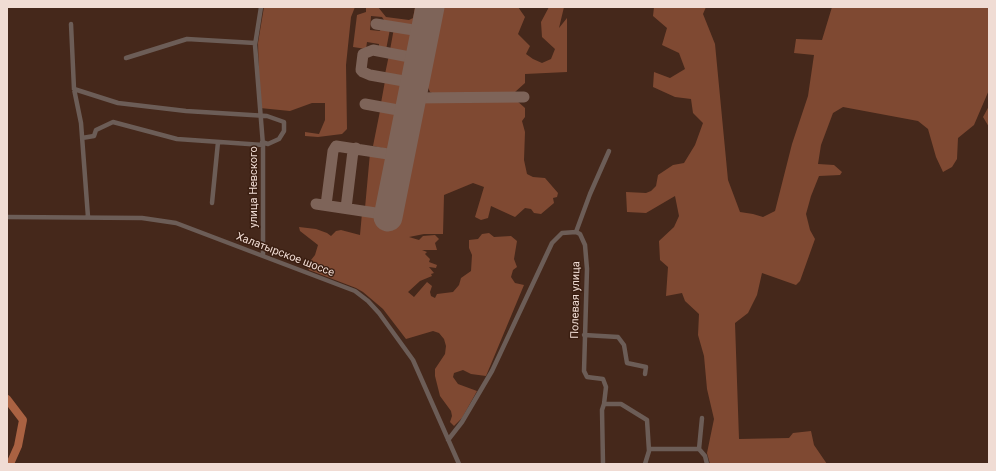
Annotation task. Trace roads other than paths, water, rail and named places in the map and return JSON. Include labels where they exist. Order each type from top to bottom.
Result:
[{"type":"street","name":"улица Невского","points":[[261,7],[255,43],[263,144],[263,256]]},
{"type":"street","points":[[70,24],[74,89],[82,138],[88,217]]},
{"type":"street","points":[[126,58],[187,39],[255,43]]},
{"type":"street","points":[[74,89],[118,102],[186,111],[261,117],[267,116],[284,122],[284,131],[279,139],[268,144],[177,139],[113,122],[96,130],[94,136],[82,138]]},
{"type":"street","points":[[212,203],[218,142]]},
{"type":"street","points":[[448,440],[470,410],[492,371],[552,243],[562,233],[576,232],[590,194],[609,151]]},
{"type":"street","name":"Халатырское шоссе","points":[[7,217],[142,218],[176,223],[350,288],[373,306],[395,334],[416,366],[459,464]]},
{"type":"street","name":"Полевая улица","points":[[576,232],[580,234],[585,244],[587,269],[584,371],[587,377],[603,379],[606,387],[604,404]]},
{"type":"street","points":[[584,335],[618,337],[624,345],[627,363],[646,367],[645,374]]},
{"type":"street","points":[[603,464],[602,410],[604,404],[621,404],[647,420],[649,449],[645,464]]},
{"type":"street","points":[[702,418],[699,449],[705,456],[707,464]]},
{"type":"street","points":[[649,449],[699,449]]},
{"type":"waterway","points":[[7,399],[23,420],[18,446],[10,464]]}]
